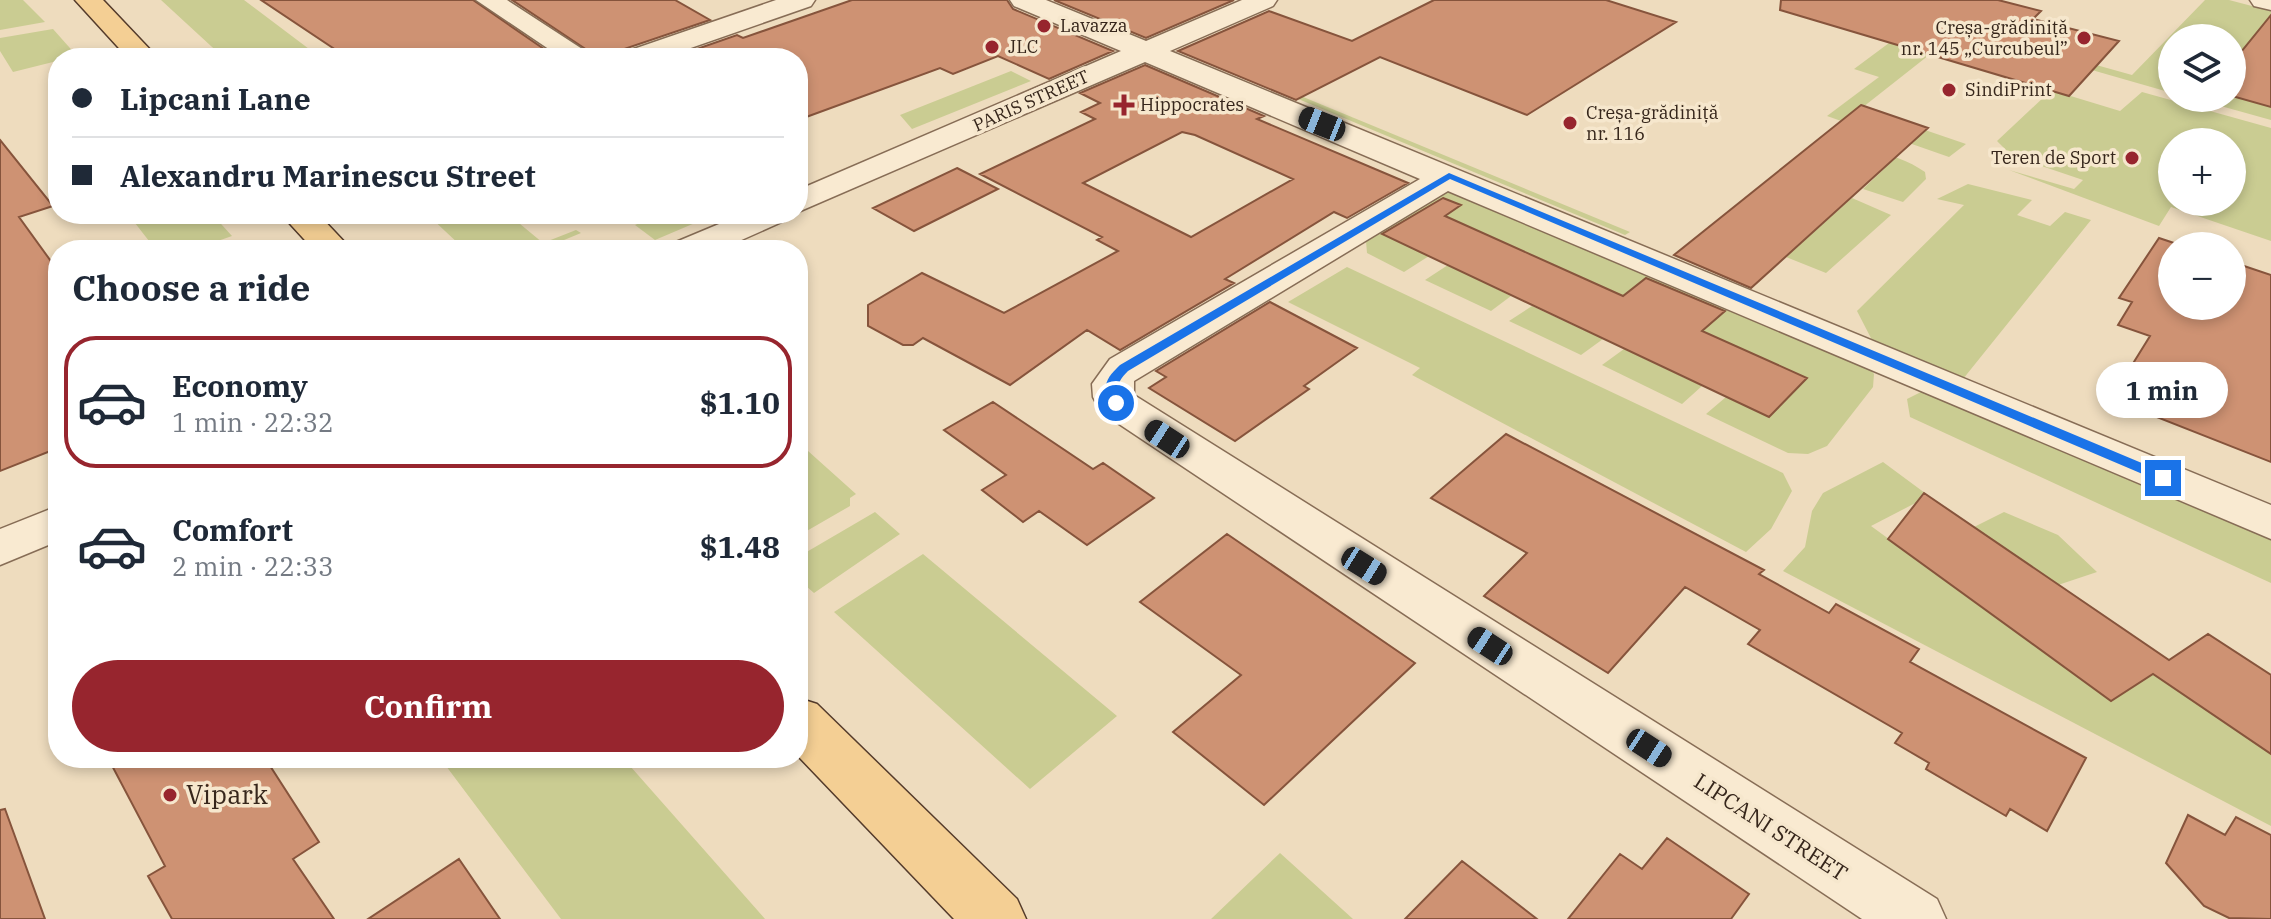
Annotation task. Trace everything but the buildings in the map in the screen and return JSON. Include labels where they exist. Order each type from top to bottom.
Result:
[{"type":"main road","points":[[88,0],[134,48]]},
{"type":"main road","points":[[308,224],[324,240]]},
{"type":"main road","points":[[808,730],[995,919]]},
{"type":"street","points":[[489,0],[566,48]]},
{"type":"street","points":[[664,48],[802,0]]},
{"type":"street","points":[[1023,0],[2271,523]]},
{"type":"street","name":"PARIS STREET","points":[[808,198],[1264,0]]},
{"type":"street","points":[[2263,0],[2271,2]]},
{"type":"street","name":"LIPCANI STREET","points":[[1449,176],[1124,368],[1112,379],[1110,392],[1116,403],[1142,423],[1915,919]]},
{"type":"street","points":[[712,240],[749,224]]},
{"type":"street","points":[[0,548],[48,526]]},
{"type":"green space","points":[[0,0],[23,0],[45,22],[0,30]]},
{"type":"green space","points":[[161,0],[244,0],[308,48],[213,48]]},
{"type":"green space","points":[[2205,0],[2229,0],[2271,11],[2246,46],[2246,24],[2182,24]]},
{"type":"green space","points":[[1924,17],[2132,75],[2158,48],[2158,89],[2057,60],[1943,44],[1844,122],[1827,116],[1879,77],[1854,69]]},
{"type":"green space","points":[[53,29],[70,48],[48,48],[48,63],[13,72],[0,51],[0,38]]},
{"type":"green space","points":[[1211,59],[1630,232],[1625,235],[1207,61]]},
{"type":"green space","points":[[1011,71],[1031,81],[912,129],[900,115]]},
{"type":"green space","points":[[2062,80],[2064,94],[2120,111],[2142,92],[2158,96],[2158,112],[2214,112],[2271,128],[2271,241],[2197,216],[2246,216],[2246,128],[2158,128],[2158,216],[2165,216],[2159,226],[2009,170],[2074,189],[2083,180],[2012,156],[1997,141]]},
{"type":"green space","points":[[2246,100],[2271,107],[2271,120],[2242,112],[2246,112]]},
{"type":"green space","points":[[1925,130],[1966,144],[1949,157],[1909,143]]},
{"type":"green space","points":[[1813,144],[1899,158],[1925,172],[1926,179],[1903,202],[1863,189],[1885,168]]},
{"type":"green space","points":[[1968,184],[2032,200],[2017,215],[2050,226],[2065,212],[2091,220],[1963,379],[1873,342],[1857,311],[1964,205],[1937,199]]},
{"type":"green space","points":[[1448,189],[1868,366],[1874,374],[1873,387],[1827,446],[1808,454],[1788,453],[1706,414],[1726,397],[1769,417],[1807,378],[1439,213],[1396,240],[1429,256],[1404,272],[1367,253],[1366,241]]},
{"type":"green space","points":[[1852,198],[1891,215],[1826,273],[1786,257]]},
{"type":"green space","points":[[136,224],[221,224],[232,236],[221,240],[148,240]]},
{"type":"green space","points":[[438,224],[520,224],[539,240],[455,240]]},
{"type":"green space","points":[[637,224],[693,224],[655,240],[635,225]]},
{"type":"green space","points":[[576,230],[581,233],[564,240],[551,240]]},
{"type":"green space","points":[[1448,265],[1511,296],[1491,311],[1425,280]]},
{"type":"green space","points":[[1347,267],[1783,473],[1792,491],[1771,529],[1746,552],[1412,375],[1420,368],[1288,302]]},
{"type":"green space","points":[[1532,306],[1603,339],[1581,355],[1509,321]]},
{"type":"green space","points":[[1624,349],[1702,386],[1682,404],[1602,365]]},
{"type":"green space","points":[[1923,391],[2271,535],[2271,583],[1910,417],[1907,399]]},
{"type":"green space","points":[[808,451],[856,494],[850,498],[850,506],[808,530]]},
{"type":"green space","points":[[1883,462],[1929,496],[1871,526],[2111,701],[2153,674],[2271,754],[2271,826],[1783,571],[1805,547],[1812,511],[1823,493]]},
{"type":"green space","points":[[875,512],[900,534],[814,593],[808,588],[808,551]]},
{"type":"green space","points":[[2004,512],[2058,535],[2097,572],[2058,585],[1974,527]]},
{"type":"green space","points":[[923,554],[1117,716],[1030,789],[834,612]]},
{"type":"green space","points":[[448,768],[632,768],[765,919],[561,919]]},
{"type":"green space","points":[[1280,853],[1353,919],[1211,919]]},
{"type":"place","name":"Lavazza","points":[[1044,26]]},
{"type":"place","name":"Creșa-grădiniță nr. 145 „Curcubeul”","points":[[2084,38]]},
{"type":"place","name":"JLC","points":[[992,47]]},
{"type":"place","name":"SindiPrint","points":[[1949,90]]},
{"type":"place","name":"Hippocrates","points":[[1124,105]]},
{"type":"place","name":"Creșa-grădiniță nr. 116","points":[[1570,123]]},
{"type":"place","name":"Teren de Sport","points":[[2132,158]]},
{"type":"place","name":"Vipark","points":[[170,795]]},
{"type":"route","points":[[1116,403],[1110,392],[1112,379],[1124,368],[1449,176],[2163,478]]}]
